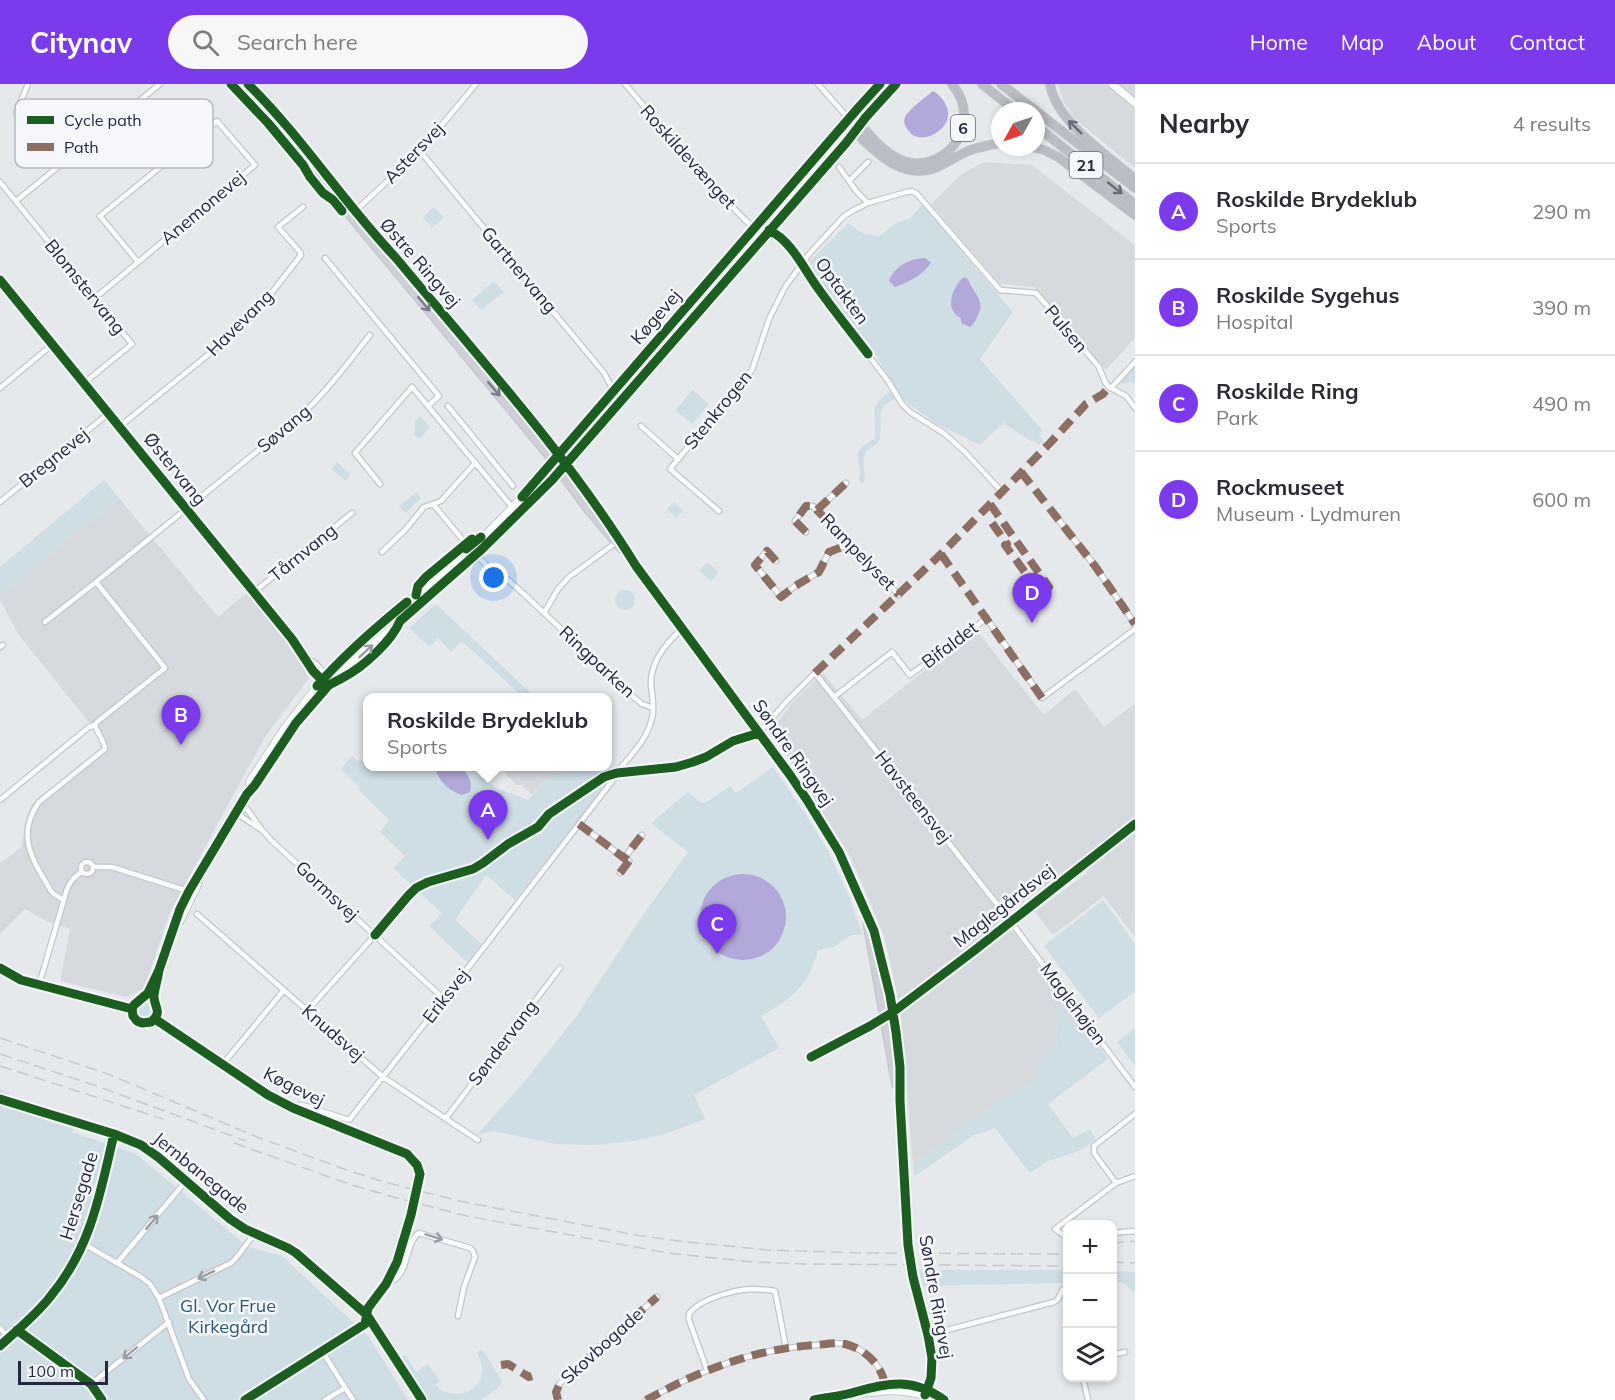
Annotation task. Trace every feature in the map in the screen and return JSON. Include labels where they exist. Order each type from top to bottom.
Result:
[{"type":"highway","name":"6","points":[[858,128],[895,158],[906,162],[922,163],[942,156],[956,143],[963,127],[962,102],[952,84]]},
{"type":"highway","points":[[982,84],[1005,102]]},
{"type":"highway","name":"21","points":[[1001,84],[1024,102]]},
{"type":"highway","points":[[1050,84],[1055,101],[1064,116],[1077,130],[1135,179]]},
{"type":"highway","name":"21","points":[[1045,118],[1135,188]]},
{"type":"highway","points":[[858,128],[881,156],[891,163],[913,170],[934,168],[968,151],[991,144]]},
{"type":"highway","name":"21","points":[[1045,133],[1135,204]]},
{"type":"highway","points":[[1045,150],[1058,157],[1135,215]]},
{"type":"main road","name":"Østre Ringvej","points":[[237,84],[350,212],[509,408]]},
{"type":"main road","name":"Østre Ringvej","points":[[248,84],[284,123],[350,212],[396,258],[566,464]]},
{"type":"main road","name":"Køgevej","points":[[858,128],[896,84]]},
{"type":"main road","name":"Søndre Ringvej","points":[[509,408],[587,508],[618,541]]},
{"type":"main road","name":"Søndre Ringvej","points":[[566,464],[618,541],[790,775],[824,825],[844,862],[874,931],[893,1012],[900,1066],[908,1245],[913,1277],[928,1335],[932,1366],[926,1392]]},
{"type":"main road","name":"Søndre Ringvej","points":[[867,917],[900,1101]]},
{"type":"street","points":[[22,99],[28,84]]},
{"type":"street","points":[[141,99],[160,84]]},
{"type":"street","name":"Astersvej","points":[[350,212],[420,151],[476,84]]},
{"type":"street","name":"Roskildevænget","points":[[624,84],[715,189],[754,228]]},
{"type":"street","name":"Køgevej","points":[[143,998],[148,993],[159,970],[180,909],[201,871],[247,794],[327,681],[364,652],[474,551],[518,514],[560,471],[858,128],[880,84]]},
{"type":"street","points":[[858,128],[862,111],[886,84]]},
{"type":"street","points":[[1112,84],[1135,103]]},
{"type":"street","points":[[820,85],[858,128]]},
{"type":"street","name":"Anemonevej","points":[[95,298],[255,165],[216,121],[213,123]]},
{"type":"street","points":[[818,173],[829,154],[850,129],[858,128]]},
{"type":"street","name":"Køgevej","points":[[474,551],[818,156],[858,128]]},
{"type":"street","name":"Gartnervang","points":[[420,151],[604,373],[613,392]]},
{"type":"street","points":[[713,295],[724,274],[755,237],[754,228],[769,231],[767,222],[798,187],[818,156]]},
{"type":"street","points":[[849,181],[868,162]]},
{"type":"street","points":[[839,167],[868,203]]},
{"type":"street","points":[[16,201],[56,168]]},
{"type":"street","name":"Anemonevej","points":[[138,262],[100,216],[159,168]]},
{"type":"street","name":"Blomstervang","points":[[0,182],[132,344],[84,383]]},
{"type":"street","name":"Optakten","points":[[802,264],[844,216],[868,203],[912,191]]},
{"type":"street","name":"Pulsen","points":[[912,191],[923,200],[1000,290],[1036,293],[1099,367],[1105,382],[1126,396],[1135,408]]},
{"type":"street","name":"Havevang","points":[[119,427],[225,341],[266,300],[301,255],[278,227],[303,207]]},
{"type":"street","name":"Optakten","points":[[769,231],[778,236],[802,264],[888,381],[902,404],[910,412],[945,434],[1002,492]]},
{"type":"street","points":[[325,258],[439,396],[428,406]]},
{"type":"street","name":"Stenkrogen","points":[[719,511],[670,469],[752,370],[769,319],[785,287],[802,264]]},
{"type":"street","name":"Østervang","points":[[0,280],[305,657],[316,664],[327,681]]},
{"type":"street","name":"Søvang","points":[[45,622],[314,404],[370,335]]},
{"type":"street","points":[[0,388],[52,344]]},
{"type":"street","points":[[1112,388],[1135,362]]},
{"type":"street","points":[[380,484],[354,453],[412,387],[518,514]]},
{"type":"street","points":[[448,406],[513,486]]},
{"type":"street","name":"Bregnevej","points":[[0,502],[109,413]]},
{"type":"street","name":"Stenkrogen","points":[[641,426],[678,459]]},
{"type":"street","points":[[382,552],[405,530],[424,507],[441,501],[475,463]]},
{"type":"street","points":[[494,486],[506,476]]},
{"type":"street","name":"Rampelyset","points":[[817,510],[846,483]]},
{"type":"street","points":[[433,504],[462,539]]},
{"type":"street","name":"Rampelyset","points":[[807,532],[795,521],[806,506],[813,506],[899,595]]},
{"type":"street","name":"Tårnvang","points":[[254,592],[352,513]]},
{"type":"street","points":[[1055,516],[1095,566],[1135,624]]},
{"type":"street","name":"Ringparken","points":[[544,613],[558,589],[569,577],[618,541]]},
{"type":"street","points":[[776,561],[767,551],[755,565],[781,597],[819,572],[829,552],[850,544]]},
{"type":"street","name":"Ringparken","points":[[474,551],[630,694],[642,704],[653,708]]},
{"type":"street","points":[[0,800],[165,668],[96,582]]},
{"type":"street","name":"Bifaldet","points":[[834,697],[892,652],[910,675],[986,617],[1042,698],[1135,629]]},
{"type":"street","name":"Ringparken","points":[[622,766],[646,736],[653,717],[651,681],[658,657],[665,646],[682,629]]},
{"type":"street","name":"Havsteensvej","points":[[759,733],[815,673],[1011,922]]},
{"type":"street","points":[[64,900],[51,891],[31,857],[27,837],[31,817],[39,802],[105,749],[95,725]]},
{"type":"street","name":"Eriksvej","points":[[293,1108],[302,1106],[349,1120],[614,780]]},
{"type":"street","name":"Gormsvej","points":[[238,809],[242,817],[262,830],[444,999]]},
{"type":"street","points":[[579,824],[628,861],[620,873]]},
{"type":"street","name":"Maglegårdsvej","points":[[885,1017],[1135,824]]},
{"type":"street","points":[[624,858],[642,835]]},
{"type":"street","points":[[39,985],[69,884],[82,871],[85,862],[90,863],[93,867],[112,867],[191,892]]},
{"type":"street","points":[[82,871],[90,873],[93,867]]},
{"type":"street","name":"Knudsvej","points":[[197,914],[383,1077],[478,1140]]},
{"type":"street","name":"Maglehøjen","points":[[1011,922],[1135,1087]]},
{"type":"street","points":[[307,1011],[375,935]]},
{"type":"street","points":[[0,968],[21,980],[132,1009]]},
{"type":"street","name":"Søndervang","points":[[446,1118],[560,968]]},
{"type":"street","name":"Køgevej","points":[[155,1003],[154,996],[159,970]]},
{"type":"street","points":[[224,1064],[284,990]]},
{"type":"street","points":[[143,998],[151,999],[155,1003],[158,1011],[155,1019],[149,1023],[140,1023],[134,1018],[132,1009],[136,1001],[143,998]]},
{"type":"street","points":[[811,1057],[885,1017]]},
{"type":"street","name":"Køgevej","points":[[155,1019],[268,1095],[293,1108],[407,1154],[417,1165],[420,1174]]},
{"type":"street","name":"Jernbanegade","points":[[0,1099],[114,1134],[141,1145],[244,1229],[296,1253],[367,1315],[422,1400]]},
{"type":"street","points":[[1116,1183],[1094,1153],[1094,1146],[1135,1114]]},
{"type":"street","name":"Hersegade","points":[[0,1346],[50,1297],[65,1277],[84,1244],[95,1214],[114,1134]]},
{"type":"street","points":[[1067,1220],[1116,1183],[1135,1176]]},
{"type":"street","points":[[117,1263],[186,1181]]},
{"type":"street","points":[[245,1400],[364,1324],[368,1308],[386,1284],[397,1262],[411,1215]]},
{"type":"street","points":[[1063,1223],[1055,1229],[1063,1234]]},
{"type":"street","points":[[1117,1233],[1135,1231]]},
{"type":"street","points":[[159,1298],[231,1263],[255,1233]]},
{"type":"street","points":[[386,1284],[393,1282],[399,1276],[415,1237],[419,1233],[470,1248],[475,1257],[464,1287],[458,1316]]},
{"type":"street","points":[[84,1244],[146,1281],[159,1298],[189,1379],[204,1400]]},
{"type":"street","points":[[928,1335],[1054,1302],[1063,1289]]},
{"type":"street","points":[[707,1370],[689,1320],[689,1314],[696,1306],[738,1290],[775,1291],[786,1348]]},
{"type":"street","name":"Skovbogade","points":[[558,1400],[556,1392],[560,1383],[657,1297]]},
{"type":"street","points":[[91,1384],[169,1322]]},
{"type":"street","points":[[0,1328],[9,1338]]},
{"type":"street","points":[[17,1330],[91,1384],[102,1400]]},
{"type":"street","points":[[646,1400],[707,1370],[746,1357],[786,1348],[831,1344],[843,1344],[857,1348],[869,1357],[878,1365],[885,1385]]},
{"type":"street","points":[[322,1351],[353,1400]]},
{"type":"street","points":[[1117,1354],[1125,1352]]},
{"type":"street","points":[[1084,1382],[1088,1400]]},
{"type":"street","points":[[814,1400],[867,1388],[904,1384],[944,1400]]},
{"type":"street","points":[[326,1400],[345,1388]]},
{"type":"street","points":[[854,1392],[868,1394],[898,1391],[926,1392],[935,1400]]},
{"type":"shaded area","points":[[1058,84],[1135,84],[1135,168],[1075,119],[1063,101]]},
{"type":"shaded area","points":[[933,91],[942,98],[946,105],[948,115],[946,123],[935,134],[928,137],[913,135],[905,125],[905,117]]},
{"type":"shaded area","points":[[984,162],[1032,165],[1135,245],[1135,338],[1106,370],[1034,287],[1000,284],[931,204],[960,175]]},
{"type":"shaded area","points":[[925,258],[931,263],[914,278],[895,287],[889,281],[903,264]]},
{"type":"shaded area","points":[[964,277],[968,279],[978,296],[980,305],[977,317],[970,327],[961,322],[961,318],[954,313],[951,303],[955,288]]},
{"type":"shaded area","points":[[119,498],[218,617],[246,593],[293,649],[309,678],[265,737],[169,915],[144,989],[126,997],[60,981],[70,929],[48,922],[25,909],[0,934],[0,863],[21,848],[31,805],[99,750],[102,739],[18,634],[0,600],[0,595]]},
{"type":"shaded area","points":[[976,630],[1044,715],[1075,689],[1104,727],[1135,703],[1135,818],[1001,919],[1058,991],[1056,1050],[1035,1065],[1040,1075],[1009,1099],[1005,1096],[913,1164],[901,1017],[884,936],[851,858],[771,730],[794,701],[823,673],[862,720]]},
{"type":"shaded area","points":[[436,771],[464,771],[471,785],[470,792],[462,795],[457,793],[440,778]]},
{"type":"shaded area","points":[[504,771],[554,771],[532,795],[522,785],[516,785]]},
{"type":"shaded area","points":[[1135,833],[1135,937],[1104,896],[1053,935],[1035,912]]},
{"type":"shaded area","points":[[743,874],[759,878],[773,887],[782,901],[786,917],[782,933],[773,947],[759,956],[743,960],[727,956],[713,947],[704,933],[700,917],[704,901],[713,887],[727,878]]},
{"type":"green space","points":[[922,205],[1013,312],[980,359],[1043,431],[1039,435],[1044,440],[1039,445],[1003,423],[980,445],[937,424],[902,399],[871,347],[813,271],[810,261],[848,223],[864,234],[879,236],[895,224],[910,218]]},
{"type":"green space","points":[[434,207],[444,218],[432,228],[423,217]]},
{"type":"green space","points":[[494,281],[504,292],[481,310],[472,300]]},
{"type":"green space","points":[[1135,364],[1135,385],[1131,382],[1123,384],[1121,380]]},
{"type":"green space","points":[[693,390],[709,404],[692,424],[675,410]]},
{"type":"green space","points":[[892,390],[896,398],[883,406],[881,411],[880,439],[864,456],[863,484],[859,481],[858,453],[874,439],[875,407],[883,396]]},
{"type":"green space","points":[[420,416],[430,427],[419,439],[414,435],[415,422]]},
{"type":"green space","points":[[337,462],[351,474],[346,481],[331,469]]},
{"type":"green space","points":[[104,480],[119,498],[0,595],[0,567]]},
{"type":"green space","points":[[416,492],[421,498],[406,513],[399,506]]},
{"type":"green space","points":[[674,502],[683,511],[676,518],[667,509]]},
{"type":"green space","points":[[707,562],[719,572],[711,581],[699,571]]},
{"type":"green space","points":[[621,590],[629,590],[635,596],[635,604],[629,610],[621,610],[615,604],[615,596]]},
{"type":"green space","points":[[436,604],[531,693],[519,693],[462,641],[451,652],[438,638],[430,647],[409,628]]},
{"type":"green space","points":[[352,756],[358,761],[363,760],[363,771],[476,771],[494,787],[528,800],[554,771],[609,771],[612,777],[515,900],[486,875],[455,920],[482,944],[468,963],[429,926],[442,913],[393,868],[405,856],[380,832],[389,820],[341,769]]},
{"type":"green space","points":[[773,767],[828,851],[849,896],[862,934],[849,936],[834,947],[818,950],[810,973],[798,990],[761,1016],[779,1048],[694,1095],[705,1119],[665,1134],[634,1141],[596,1145],[555,1144],[493,1131],[477,1135],[530,1075],[578,1014],[641,918],[688,852],[651,823],[688,792],[701,803],[707,802],[730,786],[736,793]]},
{"type":"green space","points":[[1103,900],[1135,944],[1135,991],[1099,1018],[1044,946]]},
{"type":"green space","points":[[1058,991],[1108,1059],[1048,1104],[1073,1138],[1090,1130],[1096,1139],[1081,1150],[1046,1162],[1030,1173],[995,1128],[972,1136],[914,1177],[913,1164],[1005,1095],[1009,1099],[1039,1075],[1035,1065],[1056,1050]]},
{"type":"green space","points":[[142,1003],[148,1003],[153,1011],[151,1017],[142,1019],[137,1014],[137,1008]]},
{"type":"green space","points":[[1135,1028],[1135,1066],[1117,1042]]},
{"type":"green space","name":"Gl. Vor Frue Kirkegård","points":[[0,1089],[10,1093],[8,1107],[74,1129],[72,1132],[136,1154],[248,1247],[282,1256],[368,1336],[408,1400],[0,1400]]},
{"type":"green space","points":[[919,1270],[1063,1270],[1063,1283],[923,1286]]},
{"type":"green space","points":[[1117,1271],[1135,1272],[1135,1293],[1122,1282],[1117,1282]]},
{"type":"green space","points":[[482,1349],[502,1381],[499,1387],[481,1400],[427,1400],[400,1358],[405,1355],[416,1372],[428,1364],[440,1381],[435,1385],[441,1390],[456,1394],[464,1393],[476,1386],[482,1371],[477,1352]]},
{"type":"tunnel","points":[[411,1215],[420,1174]]},
{"type":"railway","points":[[0,1038],[108,1074],[257,1137],[344,1169],[459,1201],[636,1235],[767,1250],[1063,1254]]},
{"type":"railway","points":[[0,1054],[94,1085],[246,1141]]},
{"type":"railway","points":[[0,1066],[163,1119]]},
{"type":"railway","points":[[234,1143],[352,1185],[467,1216],[668,1253],[753,1262],[805,1264],[1063,1266]]},
{"type":"railway","points":[[1117,1243],[1135,1241]]},
{"type":"railway","points":[[1117,1262],[1135,1263]]},
{"type":"marked path","points":[[815,673],[941,554],[1086,404],[1103,394],[1109,387]]},
{"type":"marked path","points":[[1021,472],[1095,566],[1135,624]]},
{"type":"marked path","points":[[817,510],[846,483]]},
{"type":"marked path","points":[[990,504],[1049,587],[1031,599]]},
{"type":"marked path","points":[[806,532],[795,521],[806,506],[813,506],[899,595]]},
{"type":"marked path","points":[[992,523],[1033,583]]},
{"type":"marked path","points":[[776,561],[767,551],[755,565],[781,597],[819,572],[829,552],[850,544]]},
{"type":"marked path","points":[[941,554],[1042,698]]},
{"type":"marked path","points":[[579,824],[624,858],[642,835]]},
{"type":"marked path","points":[[620,873],[629,861],[624,858]]},
{"type":"marked path","points":[[558,1400],[556,1392],[560,1383],[657,1297]]},
{"type":"marked path","points":[[646,1400],[677,1384],[735,1360],[776,1350],[831,1343],[852,1346],[866,1354],[880,1371],[885,1385]]},
{"type":"marked path","points":[[501,1365],[508,1364],[529,1377],[532,1376]]},
{"type":"cycle path","points":[[231,84],[268,123],[323,193],[342,211]]},
{"type":"cycle path","points":[[248,84],[268,104],[552,446],[610,525],[636,566],[790,775],[839,852],[874,931],[890,995],[896,1032],[900,1067],[908,1245],[932,1358],[931,1378],[925,1395]]},
{"type":"cycle path","points":[[522,497],[880,84]]},
{"type":"cycle path","points":[[159,970],[154,995],[157,1015],[151,1022],[142,1023],[133,1016],[132,1009],[148,993],[189,891],[247,794],[296,723],[328,686],[352,673],[376,653],[391,637],[400,621],[482,549],[552,480],[896,84]]},
{"type":"cycle path","points":[[769,230],[791,249],[868,354]]},
{"type":"cycle path","points":[[0,280],[292,639],[313,671],[322,680]]},
{"type":"cycle path","points":[[416,595],[418,586],[426,577],[472,539],[466,549],[481,537]]},
{"type":"cycle path","points":[[317,686],[360,642],[407,602]]},
{"type":"cycle path","points":[[375,935],[416,888],[428,882],[473,869],[508,844],[538,827],[549,814],[604,777],[617,773],[676,767],[706,757],[733,741],[759,733]]},
{"type":"cycle path","points":[[811,1057],[893,1012],[1135,824]]},
{"type":"cycle path","points":[[0,968],[21,980],[132,1009]]},
{"type":"cycle path","points":[[155,1019],[268,1095],[293,1108],[407,1154],[417,1165],[420,1174],[397,1262],[386,1284],[368,1308],[365,1324],[245,1400]]},
{"type":"cycle path","points":[[0,1099],[114,1134],[141,1145],[230,1219],[245,1229],[296,1253],[367,1315],[422,1400]]},
{"type":"cycle path","points":[[0,1346],[45,1304],[75,1259],[92,1220],[114,1134]]},
{"type":"cycle path","points":[[17,1330],[91,1384],[102,1400]]},
{"type":"cycle path","points":[[814,1400],[890,1384],[912,1385],[944,1400]]},
{"type":"place","name":"Rockmuseet","points":[[1032,623]]},
{"type":"place","name":"Roskilde Sygehus","points":[[181,745]]},
{"type":"place","name":"Roskilde Brydeklub","points":[[488,840]]},
{"type":"place","name":"Roskilde Ring","points":[[717,954]]}]
